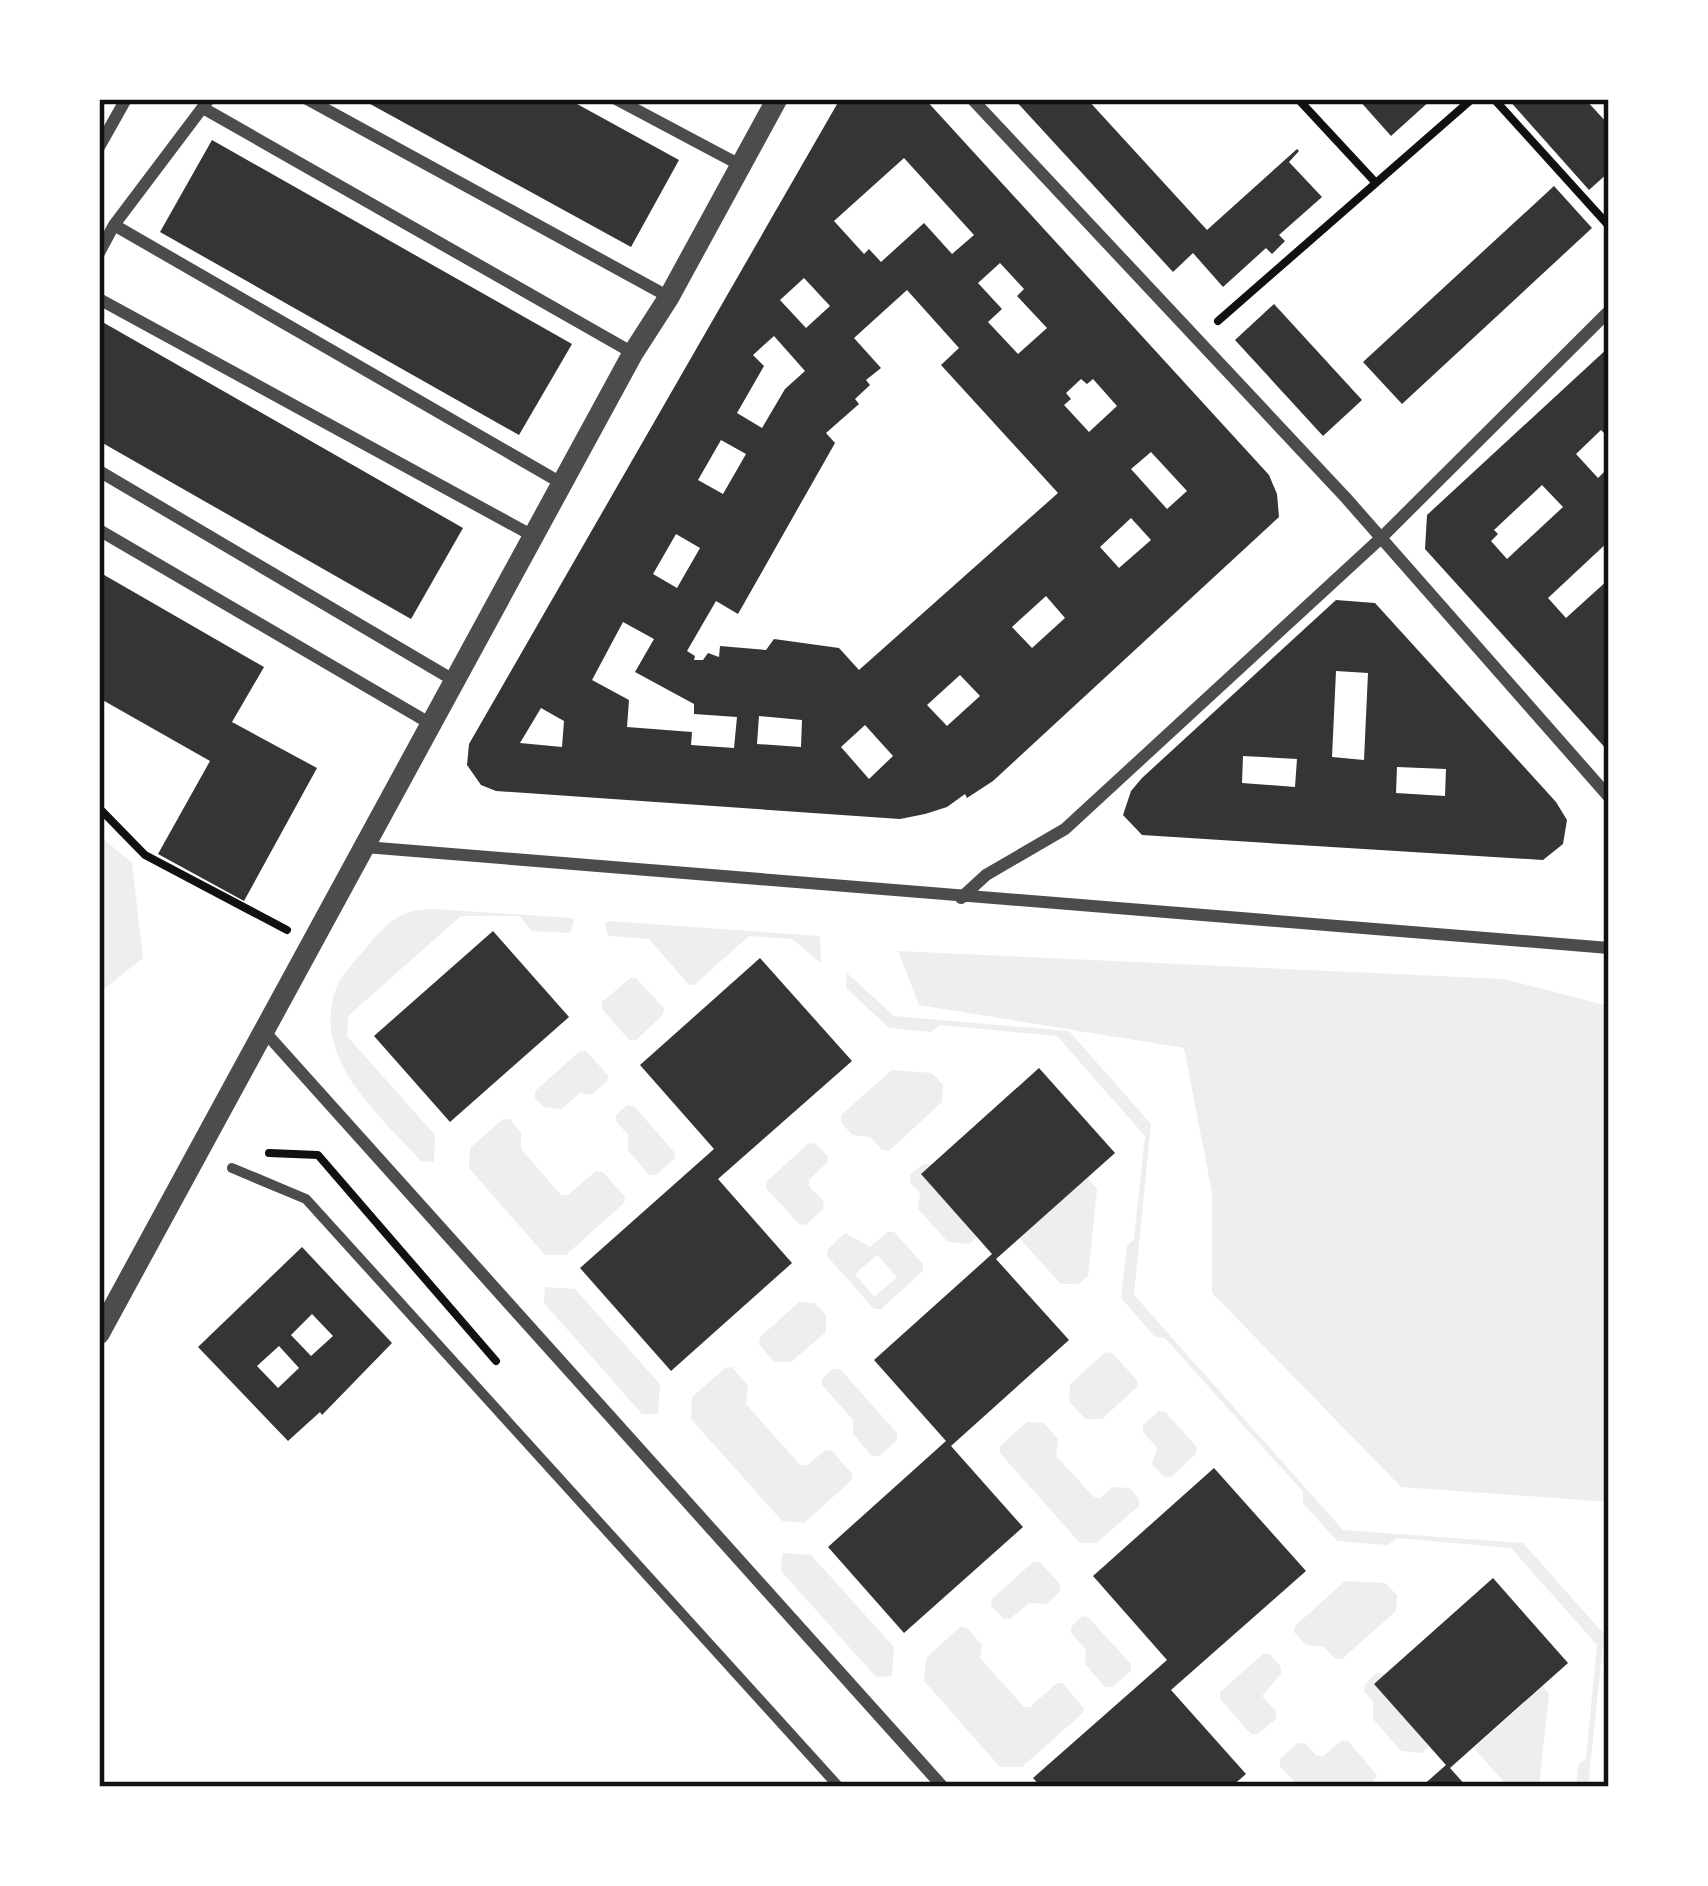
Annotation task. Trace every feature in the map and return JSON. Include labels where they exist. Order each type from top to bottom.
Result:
[{"type":"street","points":[[99,147],[126,99]]},
{"type":"street","points":[[307,99],[669,297]]},
{"type":"street","points":[[616,99],[742,166]]},
{"type":"street","points":[[972,99],[1199,338],[1609,797]]},
{"type":"street","points":[[99,1334],[633,353],[742,166],[771,101]]},
{"type":"street","points":[[99,253],[114,225],[206,104],[633,353]]},
{"type":"street","points":[[114,225],[563,484]]},
{"type":"street","points":[[99,299],[536,537]]},
{"type":"street","points":[[961,898],[986,875],[1065,829],[1381,538],[1609,311]]},
{"type":"street","points":[[99,471],[455,681]]},
{"type":"street","points":[[99,530],[431,724]]},
{"type":"street","points":[[365,847],[1609,948]]},
{"type":"street","points":[[264,1031],[943,1787]]},
{"type":"street","points":[[232,1168],[306,1199],[838,1787]]},
{"type":"path","points":[[1298,99],[1376,183]]},
{"type":"path","points":[[1199,338],[1472,99]]},
{"type":"path","points":[[1494,99],[1609,226]]},
{"type":"path","points":[[99,808],[145,855],[313,944]]},
{"type":"shaded area","points":[[99,835],[132,863],[143,958],[99,993]]},
{"type":"shaded area","points":[[434,909],[572,918],[574,922],[570,933],[532,931],[519,916],[461,916],[348,1016],[347,1036],[435,1135],[434,1162],[421,1161],[353,1083],[332,1037],[331,1012],[340,981],[379,932],[402,915]]},
{"type":"shaded area","points":[[605,924],[820,936],[821,963],[792,939],[749,936],[689,985],[649,939],[608,936]]},
{"type":"shaded area","points":[[898,951],[1504,979],[1609,1006],[1609,1502],[1401,1487],[1212,1293],[1212,1193],[1184,1048],[919,1005]]},
{"type":"shaded area","points":[[847,973],[894,1016],[1069,1031],[1151,1124],[1134,1295],[1343,1530],[1523,1543],[1604,1634],[1588,1787],[1576,1787],[1578,1765],[1586,1758],[1597,1645],[1511,1548],[1397,1538],[1388,1545],[1337,1541],[1303,1503],[1303,1492],[1165,1338],[1155,1337],[1121,1298],[1127,1246],[1134,1239],[1145,1136],[1057,1036],[940,1025],[931,1032],[889,1028],[846,988]]},
{"type":"shaded area","points":[[636,978],[664,1008],[663,1015],[636,1040],[629,1040],[602,1009],[602,1002]]},
{"type":"shaded area","points":[[580,1051],[586,1051],[608,1075],[607,1082],[591,1095],[580,1093],[561,1109],[544,1107],[535,1091]]},
{"type":"shaded area","points":[[892,1070],[932,1073],[943,1085],[942,1102],[889,1151],[870,1137],[852,1135],[841,1115]]},
{"type":"shaded area","points":[[627,1105],[634,1106],[675,1153],[656,1175],[649,1175],[628,1150],[628,1135],[616,1121]]},
{"type":"shaded area","points":[[503,1119],[510,1119],[521,1133],[521,1149],[561,1195],[568,1195],[596,1171],[603,1172],[625,1197],[566,1255],[545,1255],[469,1168],[470,1148]]},
{"type":"shaded area","points":[[809,1143],[828,1157],[809,1180],[824,1202],[823,1209],[806,1225],[799,1224],[766,1188],[767,1181]]},
{"type":"shaded area","points":[[923,1164],[931,1164],[921,1174],[977,1237],[969,1244],[948,1242],[918,1209],[920,1193],[910,1175]]},
{"type":"shaded area","points":[[1087,1177],[1097,1189],[1088,1276],[1078,1284],[1061,1284],[1019,1238]]},
{"type":"shaded area","points":[[887,1232],[894,1232],[923,1264],[923,1271],[881,1309],[874,1309],[827,1256],[827,1250],[845,1233],[870,1247]],"holes":[[[877,1255],[897,1277],[874,1297],[855,1274]]]},
{"type":"shaded area","points":[[545,1287],[575,1289],[660,1384],[658,1414],[642,1414],[544,1303]]},
{"type":"shaded area","points":[[799,1302],[815,1303],[826,1315],[826,1332],[791,1362],[774,1362],[759,1344],[760,1337]]},
{"type":"shaded area","points":[[1106,1352],[1137,1380],[1137,1387],[1102,1419],[1085,1419],[1069,1401],[1070,1384]]},
{"type":"shaded area","points":[[732,1367],[748,1386],[746,1404],[800,1465],[808,1465],[825,1450],[832,1451],[852,1474],[852,1480],[804,1523],[782,1521],[691,1419],[692,1397]]},
{"type":"shaded area","points":[[833,1369],[840,1369],[897,1433],[897,1440],[879,1456],[872,1456],[853,1434],[853,1420],[822,1385]]},
{"type":"shaded area","points":[[1159,1411],[1197,1447],[1196,1454],[1171,1477],[1164,1477],[1152,1464],[1157,1448],[1143,1432],[1143,1425]]},
{"type":"shaded area","points":[[1027,1422],[1044,1423],[1058,1439],[1056,1456],[1094,1497],[1100,1498],[1112,1487],[1130,1488],[1139,1506],[1096,1543],[1080,1543],[1000,1453],[1000,1446]]},
{"type":"shaded area","points":[[782,1553],[811,1555],[894,1647],[892,1676],[876,1677],[781,1571]]},
{"type":"shaded area","points":[[1033,1562],[1040,1562],[1060,1584],[1060,1592],[1046,1604],[1029,1603],[1004,1619],[991,1606],[992,1599]]},
{"type":"shaded area","points":[[1345,1581],[1385,1583],[1397,1595],[1396,1611],[1342,1659],[1335,1659],[1324,1647],[1306,1645],[1294,1632]]},
{"type":"shaded area","points":[[1082,1616],[1131,1664],[1131,1671],[1112,1687],[1105,1687],[1085,1664],[1086,1650],[1071,1633]]},
{"type":"shaded area","points":[[960,1627],[967,1628],[982,1645],[980,1658],[1024,1707],[1062,1683],[1084,1708],[1022,1767],[1000,1767],[924,1681],[926,1658]]},
{"type":"shaded area","points":[[1263,1654],[1270,1654],[1281,1667],[1281,1674],[1262,1696],[1276,1711],[1276,1719],[1258,1734],[1251,1734],[1220,1699],[1220,1692]]},
{"type":"shaded area","points":[[1377,1673],[1386,1674],[1374,1684],[1429,1746],[1422,1753],[1401,1751],[1373,1719],[1373,1701],[1364,1691]]},
{"type":"shaded area","points":[[1543,1686],[1549,1694],[1539,1787],[1508,1787],[1474,1748]]},
{"type":"shaded area","points":[[1341,1741],[1348,1741],[1377,1775],[1370,1787],[1299,1787],[1280,1766],[1280,1759],[1298,1743],[1323,1756]]},
{"type":"building","points":[[361,99],[568,99],[679,160],[631,247]]},
{"type":"building","points":[[840,99],[925,99],[1269,475],[1277,494],[1279,517],[993,781],[967,798],[965,794],[925,814],[900,819],[496,791],[481,785],[467,765],[469,744]],"holes":[[[904,158],[974,235],[952,254],[924,223],[881,262],[869,249],[864,254],[834,221]],[[1000,263],[1024,289],[1017,296],[1047,328],[1018,354],[988,322],[1002,309],[978,283]],[[804,278],[830,306],[806,328],[780,300]],[[907,290],[959,348],[941,365],[1058,493],[859,670],[839,648],[774,639],[766,650],[720,646],[719,657],[708,653],[703,660],[694,660],[687,651],[716,601],[738,614],[835,443],[826,433],[859,404],[855,399],[870,385],[866,380],[881,368],[854,338]],[[774,336],[805,371],[785,389],[762,428],[737,413],[764,366],[753,355]],[[1081,379],[1087,384],[1093,379],[1117,406],[1089,432],[1064,405],[1071,399],[1066,393]],[[721,440],[746,454],[723,494],[698,480]],[[1151,452],[1187,491],[1167,509],[1131,469]],[[1131,518],[1151,540],[1119,568],[1100,547]],[[676,534],[700,548],[677,588],[653,574]],[[1046,596],[1065,618],[1032,648],[1012,627]],[[623,622],[654,639],[635,672],[694,704],[694,714],[737,717],[734,748],[691,745],[692,732],[627,727],[629,700],[592,680]],[[960,675],[980,696],[947,726],[927,705]],[[541,708],[564,721],[562,747],[520,743]],[[759,716],[802,720],[801,747],[757,744]],[[865,725],[893,756],[869,779],[841,747]]]},
{"type":"building","points":[[1014,99],[1087,99],[1207,230],[1297,149],[1289,162],[1322,197],[1279,235],[1285,241],[1272,254],[1266,248],[1223,287],[1193,253],[1173,272]]},
{"type":"building","points":[[1358,99],[1432,99],[1391,136]]},
{"type":"building","points":[[1508,99],[1585,99],[1609,125],[1609,172],[1589,190]]},
{"type":"building","points":[[212,140],[572,344],[519,435],[160,232]]},
{"type":"building","points":[[1554,186],[1592,228],[1402,404],[1363,362]]},
{"type":"building","points":[[1274,304],[1362,400],[1323,436],[1235,340]]},
{"type":"building","points":[[99,320],[463,528],[411,619],[99,441]]},
{"type":"building","points":[[1609,347],[1609,438],[1601,430],[1576,454],[1598,478],[1609,467],[1609,541],[1548,598],[1566,618],[1609,579],[1609,752],[1425,549],[1427,515]],"holes":[[[1542,485],[1563,507],[1507,559],[1491,541],[1498,534],[1494,530]]]},
{"type":"building","points":[[99,572],[264,667],[232,722],[317,768],[244,901],[158,854],[210,761],[99,698]]},
{"type":"building","points":[[1336,600],[1375,603],[1556,802],[1567,820],[1563,844],[1543,860],[1142,835],[1123,815],[1131,791]],"holes":[[[1336,671],[1368,673],[1364,760],[1332,757]],[[1243,756],[1297,759],[1295,787],[1242,783]],[[1397,767],[1446,769],[1445,796],[1396,793]]]},
{"type":"building","points":[[493,931],[569,1017],[450,1122],[374,1036]]},
{"type":"building","points":[[760,958],[852,1061],[718,1179],[792,1263],[671,1371],[580,1268],[714,1149],[640,1065]]},
{"type":"building","points":[[1039,1068],[1115,1153],[996,1259],[1069,1340],[951,1446],[1023,1527],[904,1633],[828,1547],[946,1441],[874,1360],[992,1254],[921,1174]]},
{"type":"building","points":[[302,1247],[392,1343],[322,1415],[320,1412],[288,1441],[198,1347]],"holes":[[[312,1314],[333,1336],[311,1356],[291,1335]],[[279,1346],[299,1368],[278,1388],[257,1366]]]},
{"type":"building","points":[[1214,1468],[1306,1571],[1171,1690],[1246,1774],[1231,1787],[1041,1787],[1033,1778],[1167,1660],[1093,1576]]},
{"type":"building","points":[[1493,1578],[1568,1663],[1450,1768],[1467,1787],[1421,1787],[1446,1765],[1374,1684]]}]
